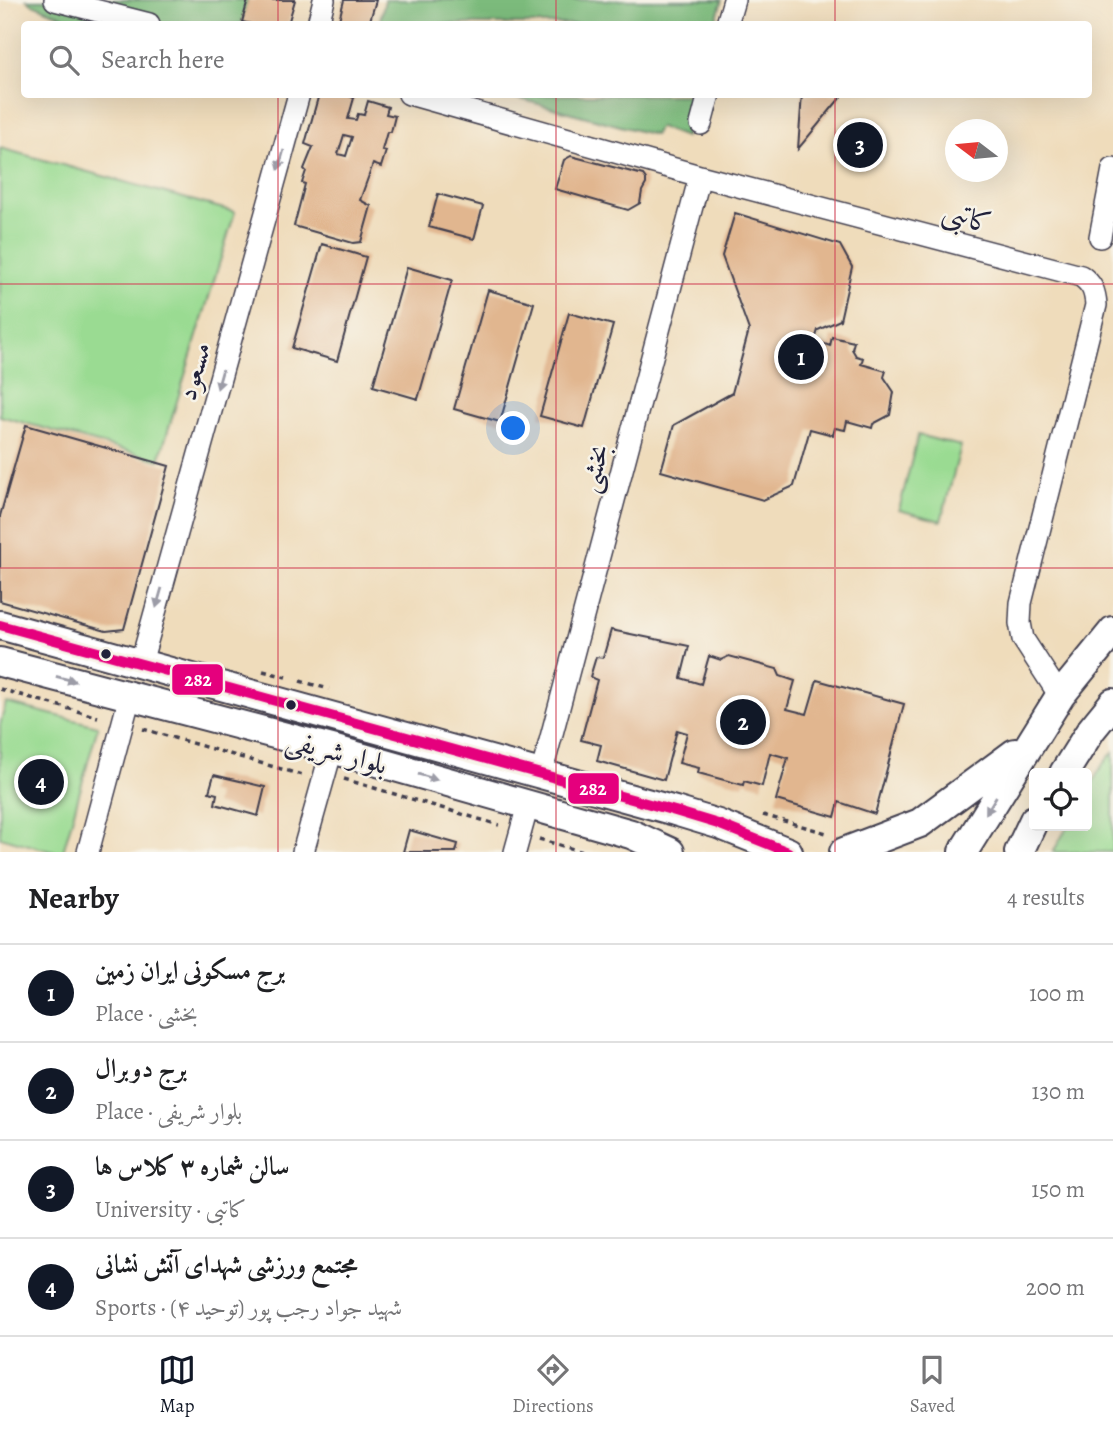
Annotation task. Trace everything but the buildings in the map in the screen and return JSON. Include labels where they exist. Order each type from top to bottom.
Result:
[{"type":"main road","name":"بلوار شریفی","points":[[0,625],[718,824],[788,852]]},
{"type":"main road","points":[[963,852],[1060,696],[1113,631]]},
{"type":"main road","name":"بلوار شریفی","points":[[0,662],[332,749],[631,834],[670,852]]},
{"type":"main road","points":[[206,716],[214,684]]},
{"type":"main road","points":[[1067,768],[1091,730],[1113,703]]},
{"type":"main road","points":[[844,852],[920,824],[1031,741]]},
{"type":"main road","points":[[1019,852],[1029,831]]},
{"type":"street","points":[[55,0],[137,21]]},
{"type":"street","points":[[319,21],[324,0]]},
{"type":"street","points":[[728,21],[734,0]]},
{"type":"street","name":"مسعود","points":[[141,663],[298,98]]},
{"type":"street","name":"کاتبی","points":[[423,98],[700,176],[1080,276],[1090,282],[1095,292],[1096,305],[1021,603],[1020,623],[1023,639],[1060,696]]},
{"type":"street","points":[[701,124],[708,98]]},
{"type":"street","points":[[1100,237],[1113,169]]},
{"type":"street","name":"بخشی","points":[[541,775],[700,176]]},
{"type":"street","points":[[88,852],[130,696]]},
{"type":"street","points":[[303,852],[332,749]]},
{"type":"street","points":[[515,852],[528,805]]},
{"type":"path","points":[[0,689],[98,717]]},
{"type":"path","points":[[143,729],[302,775]]},
{"type":"path","points":[[342,779],[499,825]]},
{"type":"path","points":[[537,838],[583,852]]},
{"type":"green space","points":[[27,0],[248,0],[242,21],[74,21]]},
{"type":"green space","points":[[385,0],[722,0],[716,21],[380,21]]},
{"type":"green space","points":[[516,98],[695,98],[685,137],[659,127],[654,135]]},
{"type":"green space","points":[[0,148],[235,212],[159,460],[0,416]]},
{"type":"green space","points":[[918,435],[961,446],[941,521],[899,510]]},
{"type":"green space","points":[[6,703],[98,726],[63,852],[0,837],[0,725]]},
{"type":"green space","points":[[1113,752],[1113,852],[1053,852],[1065,831],[1092,831],[1092,783]]},
{"type":"transit line","name":"282","points":[[0,625],[675,811],[718,824],[788,852]]},
{"type":"place","name":"سالن شماره ۳ کلاس ها","points":[[860,145]]},
{"type":"place","name":"برج مسکونی ایران زمین","points":[[801,357]]},
{"type":"place","name":"برج دوبرال","points":[[743,722]]},
{"type":"place","name":"مجتمع ورزشی شهدای آتش نشانی","points":[[41,782]]}]
